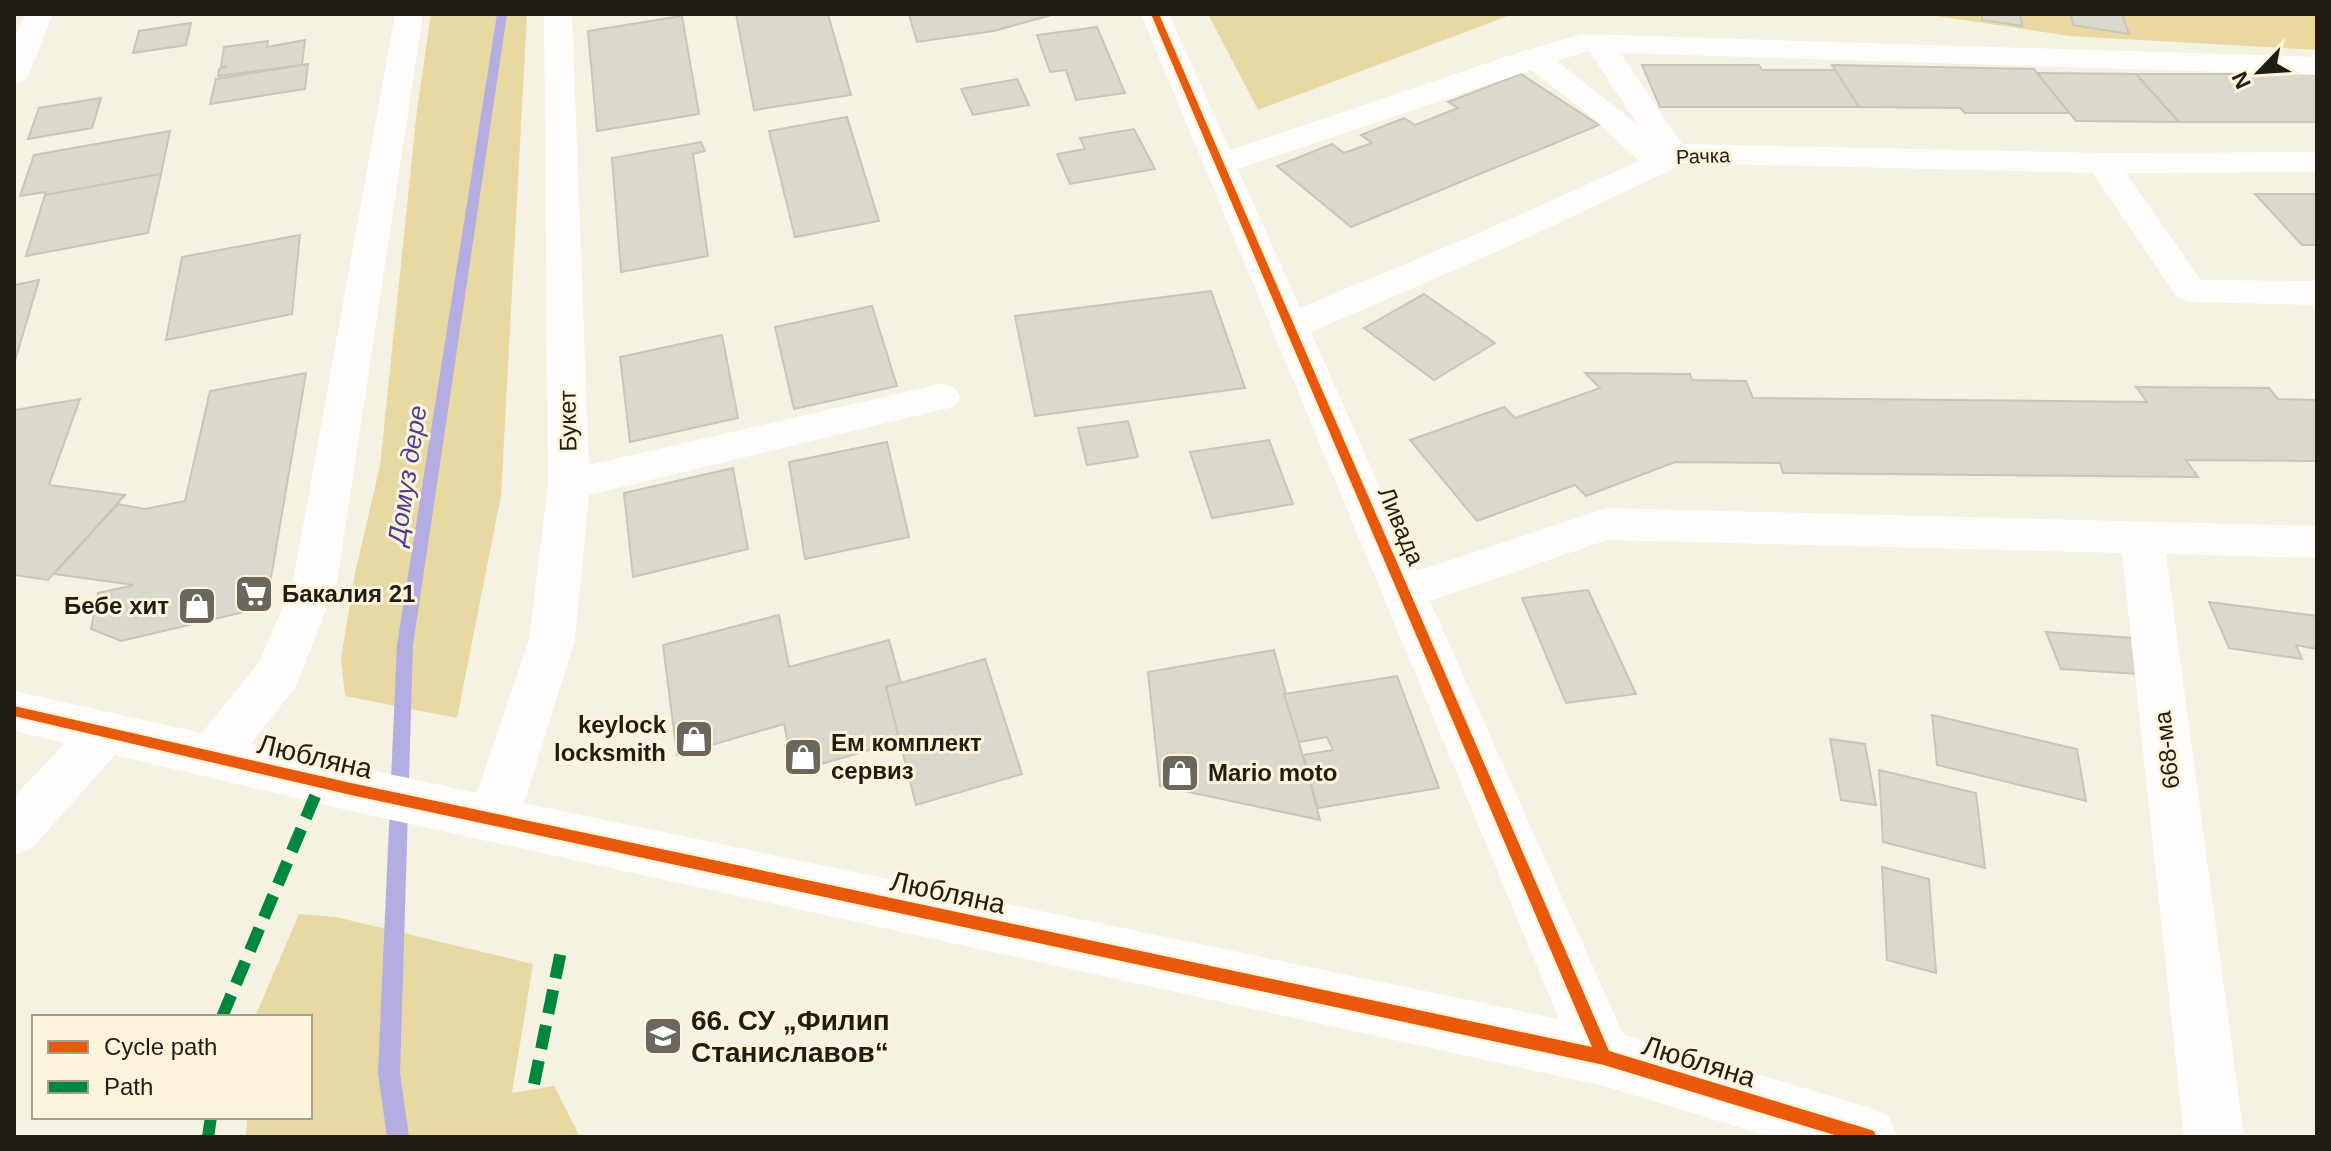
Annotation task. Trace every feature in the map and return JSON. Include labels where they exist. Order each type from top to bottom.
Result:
[{"type":"street","points":[[14,75],[39,14]]},
{"type":"street","points":[[212,757],[279,672],[315,582],[409,14]]},
{"type":"street","name":"Букет","points":[[475,815],[552,640],[569,485],[558,14]]},
{"type":"street","name":"Ливада","points":[[1155,14],[1604,1057]]},
{"type":"street","points":[[1598,42],[1666,158]]},
{"type":"street","points":[[1221,164],[1582,43],[2317,66]]},
{"type":"street","points":[[1533,57],[1666,158]]},
{"type":"street","name":"Рачка","points":[[1291,326],[1491,241],[1666,158],[2317,162]]},
{"type":"street","points":[[2103,163],[2191,291],[2317,293]]},
{"type":"street","points":[[569,485],[940,397]]},
{"type":"street","points":[[1405,592],[1606,524],[2317,542]]},
{"type":"street","name":"668-ма","points":[[2142,537],[2214,1137]]},
{"type":"street","name":"Любляна","points":[[14,711],[351,789],[1604,1057],[1868,1137]]},
{"type":"street","points":[[14,832],[106,732]]},
{"type":"shaded area","points":[[431,14],[527,14],[501,496],[457,718],[345,696],[341,659],[355,573],[380,466],[417,110]]},
{"type":"shaded area","points":[[1208,14],[1513,14],[1258,110]]},
{"type":"shaded area","points":[[1923,14],[2317,14],[2317,50],[2070,36]]},
{"type":"shaded area","points":[[299,914],[336,917],[533,964],[512,1093],[554,1086],[580,1137],[246,1137],[247,1119],[312,1119],[312,1015],[256,1015]]},
{"type":"building","points":[[736,14],[828,14],[851,95],[754,110]]},
{"type":"building","points":[[909,14],[1055,14],[994,31],[917,42]]},
{"type":"building","points":[[1982,14],[2020,14],[2022,26],[1982,20]]},
{"type":"building","points":[[2071,14],[2122,14],[2129,34],[2073,25]]},
{"type":"building","points":[[682,16],[699,114],[597,131],[588,31]]},
{"type":"building","points":[[191,23],[186,45],[133,53],[139,31]]},
{"type":"building","points":[[1097,27],[1125,93],[1076,100],[1066,70],[1050,72],[1037,35]]},
{"type":"building","points":[[305,40],[302,65],[218,76],[219,69],[227,66],[221,67],[224,47],[268,41],[267,47]]},
{"type":"building","points":[[308,64],[305,89],[210,104],[216,79]]},
{"type":"building","points":[[1642,65],[1759,65],[1762,70],[1836,70],[1859,107],[1660,107]]},
{"type":"building","points":[[1832,65],[2034,69],[2070,113],[1965,113],[1960,108],[1859,107]]},
{"type":"building","points":[[2037,73],[2136,74],[2179,122],[2076,121]]},
{"type":"building","points":[[1521,74],[1599,125],[1351,227],[1277,166],[1332,144],[1344,153],[1372,143],[1361,135],[1404,118],[1415,125],[1458,108],[1448,102]]},
{"type":"building","points":[[2136,74],[2317,74],[2317,122],[2179,122]]},
{"type":"building","points":[[1017,79],[1029,105],[973,115],[961,89]]},
{"type":"building","points":[[101,98],[92,128],[28,139],[39,108]]},
{"type":"building","points":[[847,117],[879,221],[795,237],[769,131]]},
{"type":"building","points":[[1134,129],[1155,169],[1070,184],[1057,154],[1085,149],[1080,138]]},
{"type":"building","points":[[170,131],[161,174],[45,195],[46,192],[20,196],[34,155]]},
{"type":"building","points":[[701,142],[705,151],[693,154],[708,256],[621,272],[612,158]]},
{"type":"building","points":[[161,174],[148,233],[26,256],[45,195]]},
{"type":"building","points":[[2255,194],[2317,194],[2317,245],[2302,245]]},
{"type":"building","points":[[300,235],[292,314],[166,340],[182,257]]},
{"type":"building","points":[[39,280],[14,364],[14,285]]},
{"type":"building","points":[[1211,291],[1245,388],[1035,416],[1015,316]]},
{"type":"building","points":[[1424,294],[1495,343],[1434,380],[1364,328]]},
{"type":"building","points":[[872,306],[897,386],[794,409],[775,327]]},
{"type":"building","points":[[722,335],[738,418],[630,442],[620,357]]},
{"type":"building","points":[[306,373],[266,607],[121,641],[91,629],[98,593],[134,585],[54,574],[118,504],[145,509],[185,501],[210,391]]},
{"type":"building","points":[[1585,373],[1690,374],[1692,380],[1746,381],[1753,398],[2147,402],[2136,387],[2269,388],[2278,399],[2317,400],[2317,461],[2186,460],[2198,477],[1783,473],[1780,463],[1675,462],[1586,496],[1575,485],[1477,521],[1410,440],[1504,407],[1515,418],[1600,388]]},
{"type":"building","points":[[80,399],[49,485],[125,495],[48,580],[14,575],[14,410]]},
{"type":"building","points":[[1128,421],[1138,457],[1087,465],[1078,428]]},
{"type":"building","points":[[1269,440],[1293,504],[1212,518],[1190,452]]},
{"type":"building","points":[[887,442],[909,537],[805,559],[789,462]]},
{"type":"building","points":[[733,468],[748,549],[633,577],[624,493]]},
{"type":"building","points":[[1588,590],[1636,694],[1566,703],[1522,598]]},
{"type":"building","points":[[2209,602],[2317,616],[2317,649],[2296,645],[2302,659],[2229,648]]},
{"type":"building","points":[[779,615],[789,667],[889,640],[901,683],[886,687],[900,741],[794,772],[784,724],[677,755],[663,645]]},
{"type":"building","points":[[2046,632],[2135,638],[2154,675],[2061,669]]},
{"type":"building","points":[[1274,650],[1320,820],[1160,786],[1148,672]]},
{"type":"building","points":[[985,659],[1022,774],[916,805],[886,687]]},
{"type":"building","points":[[1397,676],[1439,788],[1318,808],[1303,755],[1333,750],[1327,737],[1299,742],[1284,694]]},
{"type":"building","points":[[1932,715],[2077,749],[2086,801],[1937,765]]},
{"type":"building","points":[[1830,739],[1865,744],[1876,805],[1841,800]]},
{"type":"building","points":[[1879,770],[1976,793],[1985,868],[1883,842]]},
{"type":"building","points":[[1882,867],[1929,879],[1936,973],[1887,960]]},
{"type":"waterway","name":"Домуз дере","points":[[398,1137],[389,1073],[405,645],[502,14]]},
{"type":"marked path","points":[[223,1015],[321,782]]},
{"type":"marked path","points":[[534,1084],[561,951]]},
{"type":"marked path","points":[[208,1137],[211,1119]]},
{"type":"cycle path","points":[[1155,14],[1604,1057]]},
{"type":"cycle path","points":[[14,711],[351,789],[1604,1057],[1868,1137]]},
{"type":"place","name":"Бакалия 21","points":[[254,594]]},
{"type":"place","name":"Бебе хит","points":[[197,606]]},
{"type":"place","name":"keylock locksmith","points":[[694,739]]},
{"type":"place","name":"Ем комплект сервиз","points":[[803,757]]},
{"type":"place","name":"Mario moto","points":[[1180,773]]},
{"type":"place","name":"66. СУ „Филип Станиславов“","points":[[663,1036]]}]
